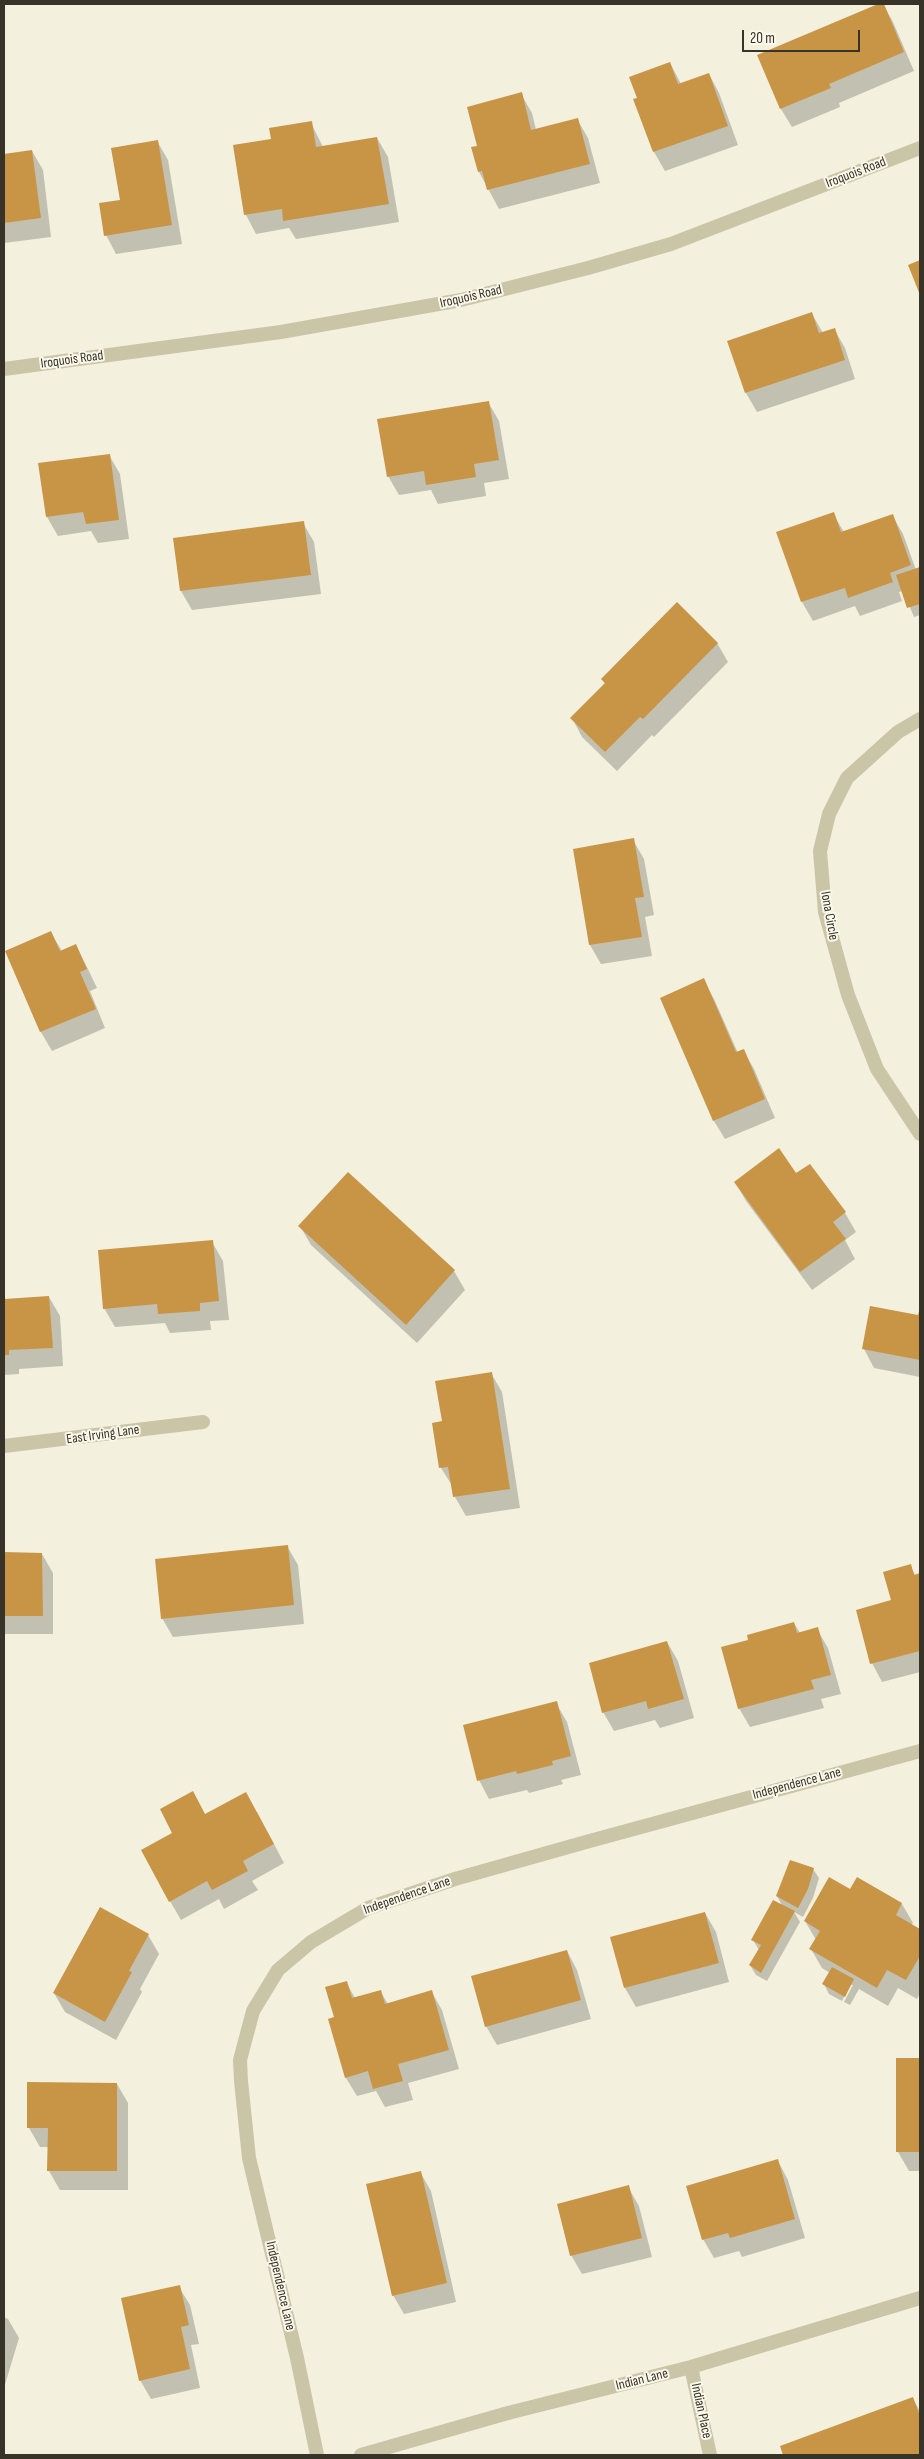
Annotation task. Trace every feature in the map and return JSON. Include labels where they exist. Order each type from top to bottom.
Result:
[{"type":"street","name":"Iroquois Road","points":[[4,369],[281,332],[461,300],[588,268],[671,244],[920,148]]},
{"type":"street","name":"Iona Circle","points":[[920,719],[898,732],[847,778],[829,814],[820,851],[825,912],[848,995],[877,1069],[920,1134]]},
{"type":"street","name":"East Irving Lane","points":[[4,1446],[203,1422]]},
{"type":"street","name":"Independence Lane","points":[[317,2455],[297,2358],[249,2158],[241,2081],[240,2060],[253,2011],[278,1970],[310,1942],[368,1908],[455,1879],[920,1752]]},
{"type":"street","name":"Indian Lane","points":[[361,2455],[508,2413],[692,2368],[920,2298]]},
{"type":"street","name":"Indian Place","points":[[692,2368],[710,2455]]},
{"type":"building","points":[[878,4],[884,4],[904,52],[829,84],[831,88],[780,109],[757,55]]},
{"type":"building","points":[[670,62],[678,84],[709,73],[728,126],[653,152],[633,99],[637,98],[629,77]]},
{"type":"building","points":[[522,92],[531,130],[578,118],[590,164],[487,190],[482,171],[478,172],[471,147],[477,146],[467,107]]},
{"type":"building","points":[[312,121],[316,147],[377,137],[389,204],[283,221],[282,209],[244,215],[233,145],[271,139],[269,128]]},
{"type":"building","points":[[158,140],[172,225],[104,236],[99,203],[120,200],[111,148]]},
{"type":"building","points":[[32,150],[41,218],[4,223],[4,154]]},
{"type":"building","points":[[920,260],[920,295],[908,265]]},
{"type":"building","points":[[812,312],[819,333],[835,328],[845,360],[745,393],[727,341]]},
{"type":"building","points":[[489,401],[499,460],[474,464],[476,477],[426,485],[424,471],[387,477],[377,419]]},
{"type":"building","points":[[110,454],[119,520],[86,524],[83,512],[46,517],[38,463]]},
{"type":"building","points":[[834,512],[841,532],[893,514],[911,565],[890,573],[893,582],[848,598],[845,588],[801,602],[776,532]]},
{"type":"building","points":[[304,521],[311,575],[180,591],[173,538]]},
{"type":"building","points":[[920,567],[920,604],[907,608],[896,575]]},
{"type":"building","points":[[677,602],[718,643],[643,719],[640,717],[605,752],[570,718],[605,683],[601,679]]},
{"type":"building","points":[[634,838],[644,897],[635,898],[642,937],[589,945],[573,849]]},
{"type":"building","points":[[51,931],[60,951],[76,944],[87,969],[80,972],[96,1009],[40,1032],[5,951]]},
{"type":"building","points":[[704,978],[736,1052],[744,1049],[765,1099],[713,1121],[660,998]]},
{"type":"building","points":[[779,1148],[796,1173],[810,1164],[846,1212],[833,1222],[846,1239],[800,1272],[734,1182]]},
{"type":"building","points":[[348,1172],[455,1270],[406,1325],[298,1226]]},
{"type":"building","points":[[213,1240],[219,1301],[200,1303],[200,1311],[158,1314],[157,1304],[103,1309],[98,1250]]},
{"type":"building","points":[[49,1296],[53,1348],[9,1350],[9,1355],[4,1355],[4,1299]]},
{"type":"building","points":[[870,1306],[918,1315],[920,1307],[920,1360],[862,1349]]},
{"type":"building","points":[[492,1372],[510,1489],[453,1497],[448,1467],[439,1468],[432,1423],[442,1421],[435,1381]]},
{"type":"building","points":[[288,1545],[294,1605],[161,1619],[155,1559]]},
{"type":"building","points":[[4,1552],[42,1553],[43,1616],[4,1616]]},
{"type":"building","points":[[911,1564],[914,1575],[920,1573],[920,1651],[870,1664],[856,1610],[891,1600],[883,1572]]},
{"type":"building","points":[[794,1622],[797,1633],[818,1627],[831,1675],[811,1680],[814,1689],[738,1709],[721,1647],[748,1640],[747,1635]]},
{"type":"building","points":[[667,1641],[684,1699],[648,1709],[646,1701],[602,1713],[589,1663]]},
{"type":"building","points":[[557,1701],[571,1756],[552,1761],[553,1765],[517,1774],[516,1771],[477,1781],[463,1725]]},
{"type":"building","points":[[193,1791],[205,1814],[246,1792],[274,1844],[243,1861],[248,1871],[212,1890],[207,1881],[169,1902],[141,1850],[172,1833],[160,1809]]},
{"type":"building","points":[[790,1860],[814,1868],[808,1889],[798,1908],[776,1896]]},
{"type":"building","points":[[829,1877],[850,1889],[857,1877],[902,1903],[896,1915],[920,1929],[920,1956],[906,1980],[887,1970],[877,1988],[809,1949],[820,1931],[804,1921]]},
{"type":"building","points":[[773,1900],[795,1911],[761,1973],[749,1965],[761,1945],[751,1940]]},
{"type":"building","points":[[100,1907],[149,1934],[129,1971],[132,1972],[105,2022],[53,1993]]},
{"type":"building","points":[[705,1912],[719,1963],[624,1988],[610,1937]]},
{"type":"building","points":[[567,1950],[581,2000],[485,2027],[471,1976]]},
{"type":"building","points":[[832,1967],[854,1979],[845,1997],[822,1984]]},
{"type":"building","points":[[347,1981],[352,1998],[381,1990],[385,2004],[432,1990],[449,2050],[398,2064],[403,2081],[373,2089],[368,2071],[345,2078],[328,2019],[334,2017],[325,1987]]},
{"type":"building","points":[[896,2058],[920,2058],[920,2152],[896,2152]]},
{"type":"building","points":[[27,2082],[117,2083],[117,2171],[47,2171],[48,2128],[27,2128]]},
{"type":"building","points":[[778,2159],[795,2219],[730,2238],[728,2233],[702,2240],[686,2186]]},
{"type":"building","points":[[421,2171],[447,2283],[392,2296],[366,2184]]},
{"type":"building","points":[[629,2185],[642,2238],[570,2256],[557,2204]]},
{"type":"building","points":[[180,2285],[189,2325],[181,2327],[190,2369],[139,2381],[121,2298]]},
{"type":"building","points":[[913,2397],[920,2416],[920,2455],[783,2455],[780,2446]]}]
